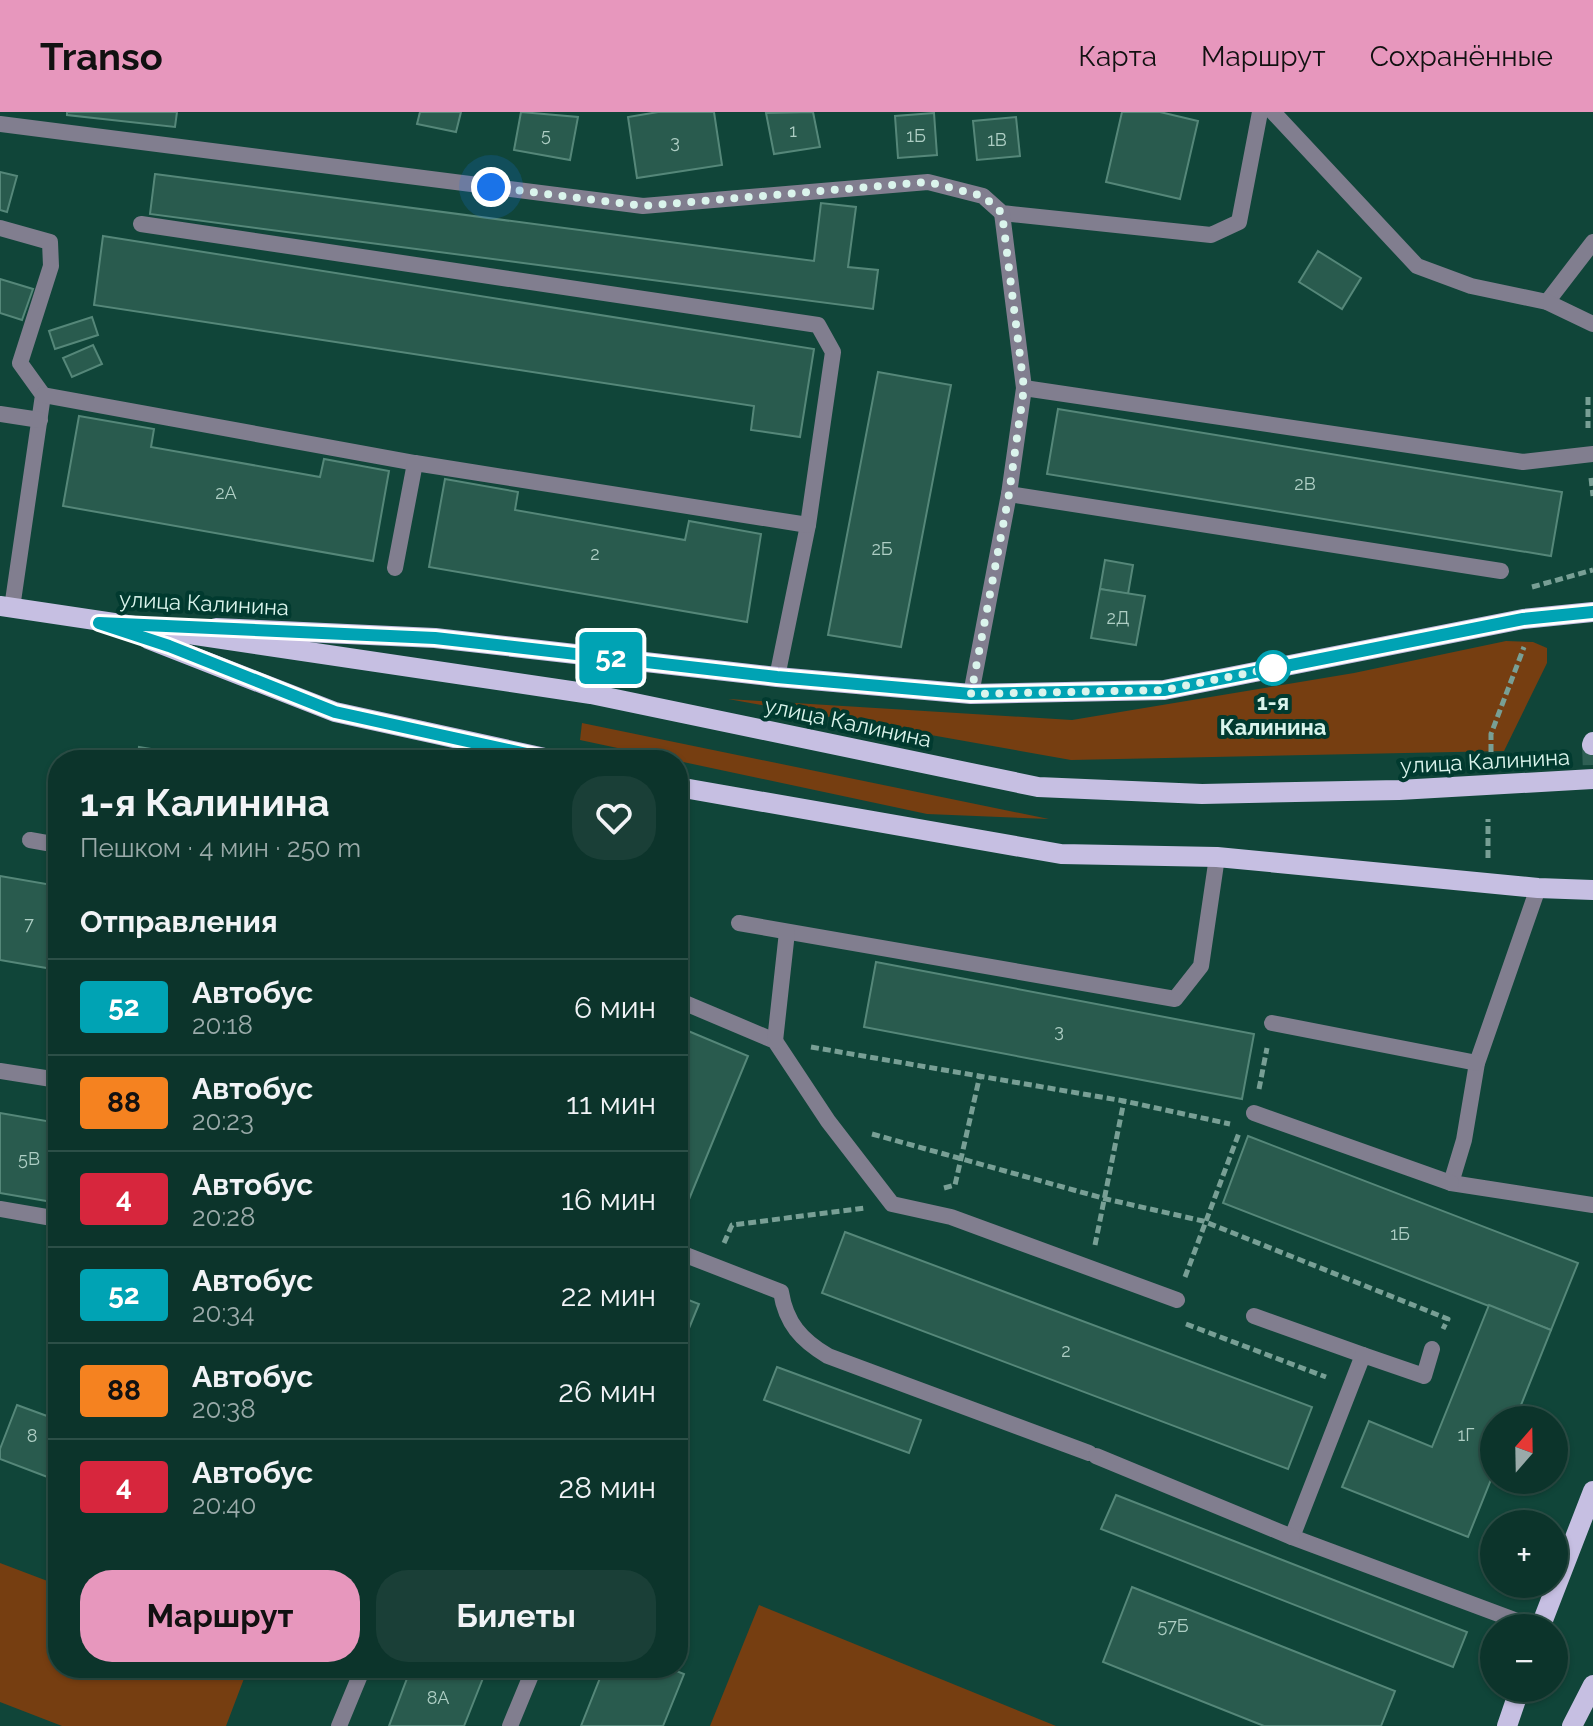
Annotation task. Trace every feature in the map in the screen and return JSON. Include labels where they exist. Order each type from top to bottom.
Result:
[{"type":"main road","name":"улица Калинина","points":[[6,607],[591,694],[1038,787],[1202,794],[1399,790],[1593,779]]},
{"type":"main road","name":"улица Калинина","points":[[99,623],[435,638],[777,677],[971,694],[1164,690],[1523,619],[1593,612]]},
{"type":"main road","name":"улица Калинина","points":[[99,623],[169,646],[335,712],[508,750]]},
{"type":"main road","points":[[688,794],[1061,854],[1217,857],[1538,888],[1593,890]]},
{"type":"main road","points":[[1544,1614],[1593,1491]]},
{"type":"main road","points":[[1572,1726],[1593,1685]]},
{"type":"main road","points":[[1507,1726],[1515,1702]]},
{"type":"street","points":[[0,124],[643,206],[928,182],[983,196],[1002,213],[1211,235],[1239,222],[1260,112]]},
{"type":"street","points":[[1273,112],[1417,266],[1471,286],[1547,302],[1593,324]]},
{"type":"street","points":[[971,694],[1009,494],[1024,388],[1002,213]]},
{"type":"street","points":[[141,224],[818,325],[833,352],[808,525],[777,677]]},
{"type":"street","points":[[0,228],[50,242],[51,266],[20,363],[43,395],[6,607]]},
{"type":"street","points":[[1547,302],[1593,242]]},
{"type":"street","points":[[1024,388],[1523,462],[1593,454]]},
{"type":"street","points":[[43,395],[415,463],[808,525]]},
{"type":"street","points":[[0,414],[40,420]]},
{"type":"street","points":[[395,568],[415,463]]},
{"type":"street","points":[[1009,494],[1501,571]]},
{"type":"street","points":[[30,840],[48,843]]},
{"type":"street","points":[[739,923],[1175,999],[1201,966],[1217,857]]},
{"type":"street","points":[[1451,1183],[1464,1140],[1477,1063],[1538,888]]},
{"type":"street","points":[[775,1041],[787,932]]},
{"type":"street","points":[[688,1004],[775,1041],[828,1121],[892,1204],[951,1217],[1177,1300]]},
{"type":"street","points":[[1272,1023],[1477,1063]]},
{"type":"street","points":[[0,1071],[48,1078]]},
{"type":"street","points":[[1254,1113],[1451,1183],[1593,1205]]},
{"type":"street","points":[[0,1209],[48,1217]]},
{"type":"street","points":[[688,1256],[781,1292],[785,1316],[807,1344],[828,1356],[1092,1455],[1292,1537],[1500,1614]]},
{"type":"street","points":[[1254,1316],[1424,1376],[1432,1349]]},
{"type":"street","points":[[1292,1537],[1363,1355]]},
{"type":"street","points":[[339,1726],[359,1678]]},
{"type":"street","points":[[510,1726],[530,1678]]},
{"type":"path","points":[[1528,588],[1593,570]]},
{"type":"path","points":[[1491,752],[1491,734],[1526,642]]},
{"type":"path","points":[[1487,867],[1488,819]]},
{"type":"path","points":[[1254,1113],[1272,1023]]},
{"type":"path","points":[[775,1041],[1124,1101],[1241,1126],[1203,1221],[1177,1300]]},
{"type":"path","points":[[1090,1268],[1124,1101]]},
{"type":"path","points":[[828,1121],[1106,1199],[1203,1221],[1448,1319],[1432,1349]]},
{"type":"shaded area","points":[[1506,641],[1533,642],[1547,648],[1547,663],[1504,751],[1071,760],[728,699],[1072,720],[1354,673]]},
{"type":"shaded area","points":[[582,723],[1049,819],[927,814],[688,763],[688,750],[627,750],[580,740]]},
{"type":"shaded area","points":[[0,1563],[48,1581],[48,1678],[244,1678],[226,1726],[62,1726],[0,1702]]},
{"type":"shaded area","points":[[759,1605],[1056,1726],[710,1726]]},
{"type":"building","points":[[67,112],[177,112],[175,127],[67,115]]},
{"type":"building","points":[[420,112],[461,112],[456,132],[417,124]]},
{"type":"building","points":[[521,112],[578,117],[570,160],[514,150]]},
{"type":"building","points":[[658,112],[714,112],[722,165],[637,178],[628,117]]},
{"type":"building","points":[[813,112],[820,147],[774,154],[766,113]]},
{"type":"building","points":[[1122,112],[1160,112],[1198,121],[1180,199],[1106,182]]},
{"type":"building","points":[[934,113],[937,155],[898,158],[895,116]]},
{"type":"building","points":[[1016,117],[1020,156],[977,160],[973,121]]},
{"type":"building","points":[[0,172],[17,176],[7,212],[0,210]]},
{"type":"building","points":[[155,174],[814,261],[821,203],[856,207],[848,267],[878,270],[873,309],[150,214]]},
{"type":"building","points":[[103,236],[814,349],[800,437],[751,430],[754,406],[94,305]]},
{"type":"building","points":[[1318,251],[1361,278],[1342,309],[1299,282]]},
{"type":"building","points":[[0,279],[33,289],[22,320],[0,313]]},
{"type":"building","points":[[92,317],[98,335],[55,349],[49,331]]},
{"type":"building","points":[[93,345],[102,364],[72,377],[63,358]]},
{"type":"building","points":[[878,372],[951,385],[901,647],[828,635]]},
{"type":"building","points":[[1058,409],[1562,492],[1551,556],[1047,474]]},
{"type":"building","points":[[79,416],[154,429],[151,447],[320,477],[324,459],[389,471],[373,561],[63,506]]},
{"type":"building","points":[[445,479],[518,492],[515,510],[685,540],[689,521],[761,534],[747,622],[429,567]]},
{"type":"building","points":[[1105,560],[1133,565],[1128,594],[1100,589]]},
{"type":"building","points":[[1100,589],[1145,596],[1136,645],[1091,638]]},
{"type":"building","points":[[0,876],[48,884],[48,968],[0,960]]},
{"type":"building","points":[[876,962],[1254,1034],[1242,1099],[864,1027]]},
{"type":"building","points":[[688,1031],[748,1056],[688,1202]]},
{"type":"building","points":[[0,1113],[48,1121],[48,1201],[0,1193]]},
{"type":"building","points":[[1248,1136],[1578,1263],[1551,1330],[1223,1203]]},
{"type":"building","points":[[845,1232],[1312,1407],[1288,1469],[822,1293]]},
{"type":"building","points":[[688,1300],[699,1304],[688,1331]]},
{"type":"building","points":[[1489,1305],[1551,1330],[1521,1406],[1480,1406],[1480,1494],[1485,1494],[1468,1537],[1342,1487],[1369,1421],[1432,1447]]},
{"type":"building","points":[[777,1367],[921,1420],[909,1453],[764,1400]]},
{"type":"building","points":[[17,1405],[48,1416],[48,1477],[0,1459],[0,1449]]},
{"type":"building","points":[[1116,1495],[1467,1632],[1453,1667],[1101,1529]]},
{"type":"building","points":[[1132,1587],[1395,1691],[1381,1726],[1264,1726],[1103,1662]]},
{"type":"building","points":[[407,1678],[483,1678],[464,1726],[389,1726]]},
{"type":"building","points":[[600,1678],[682,1678],[663,1726],[581,1726]]},
{"type":"tunnel","points":[[1592,745],[1593,773]]},
{"type":"bus line","name":"52","points":[[508,750],[335,712],[169,646],[99,623],[435,638],[777,677],[971,694],[1164,690],[1523,619],[1593,612]]},
{"type":"place","name":"1-я Калинина","points":[[1273,668]]},
{"type":"route","points":[[491,187],[643,206],[928,182],[983,196],[1002,213],[1024,388],[1009,494],[971,694],[1164,690],[1273,668]]}]
